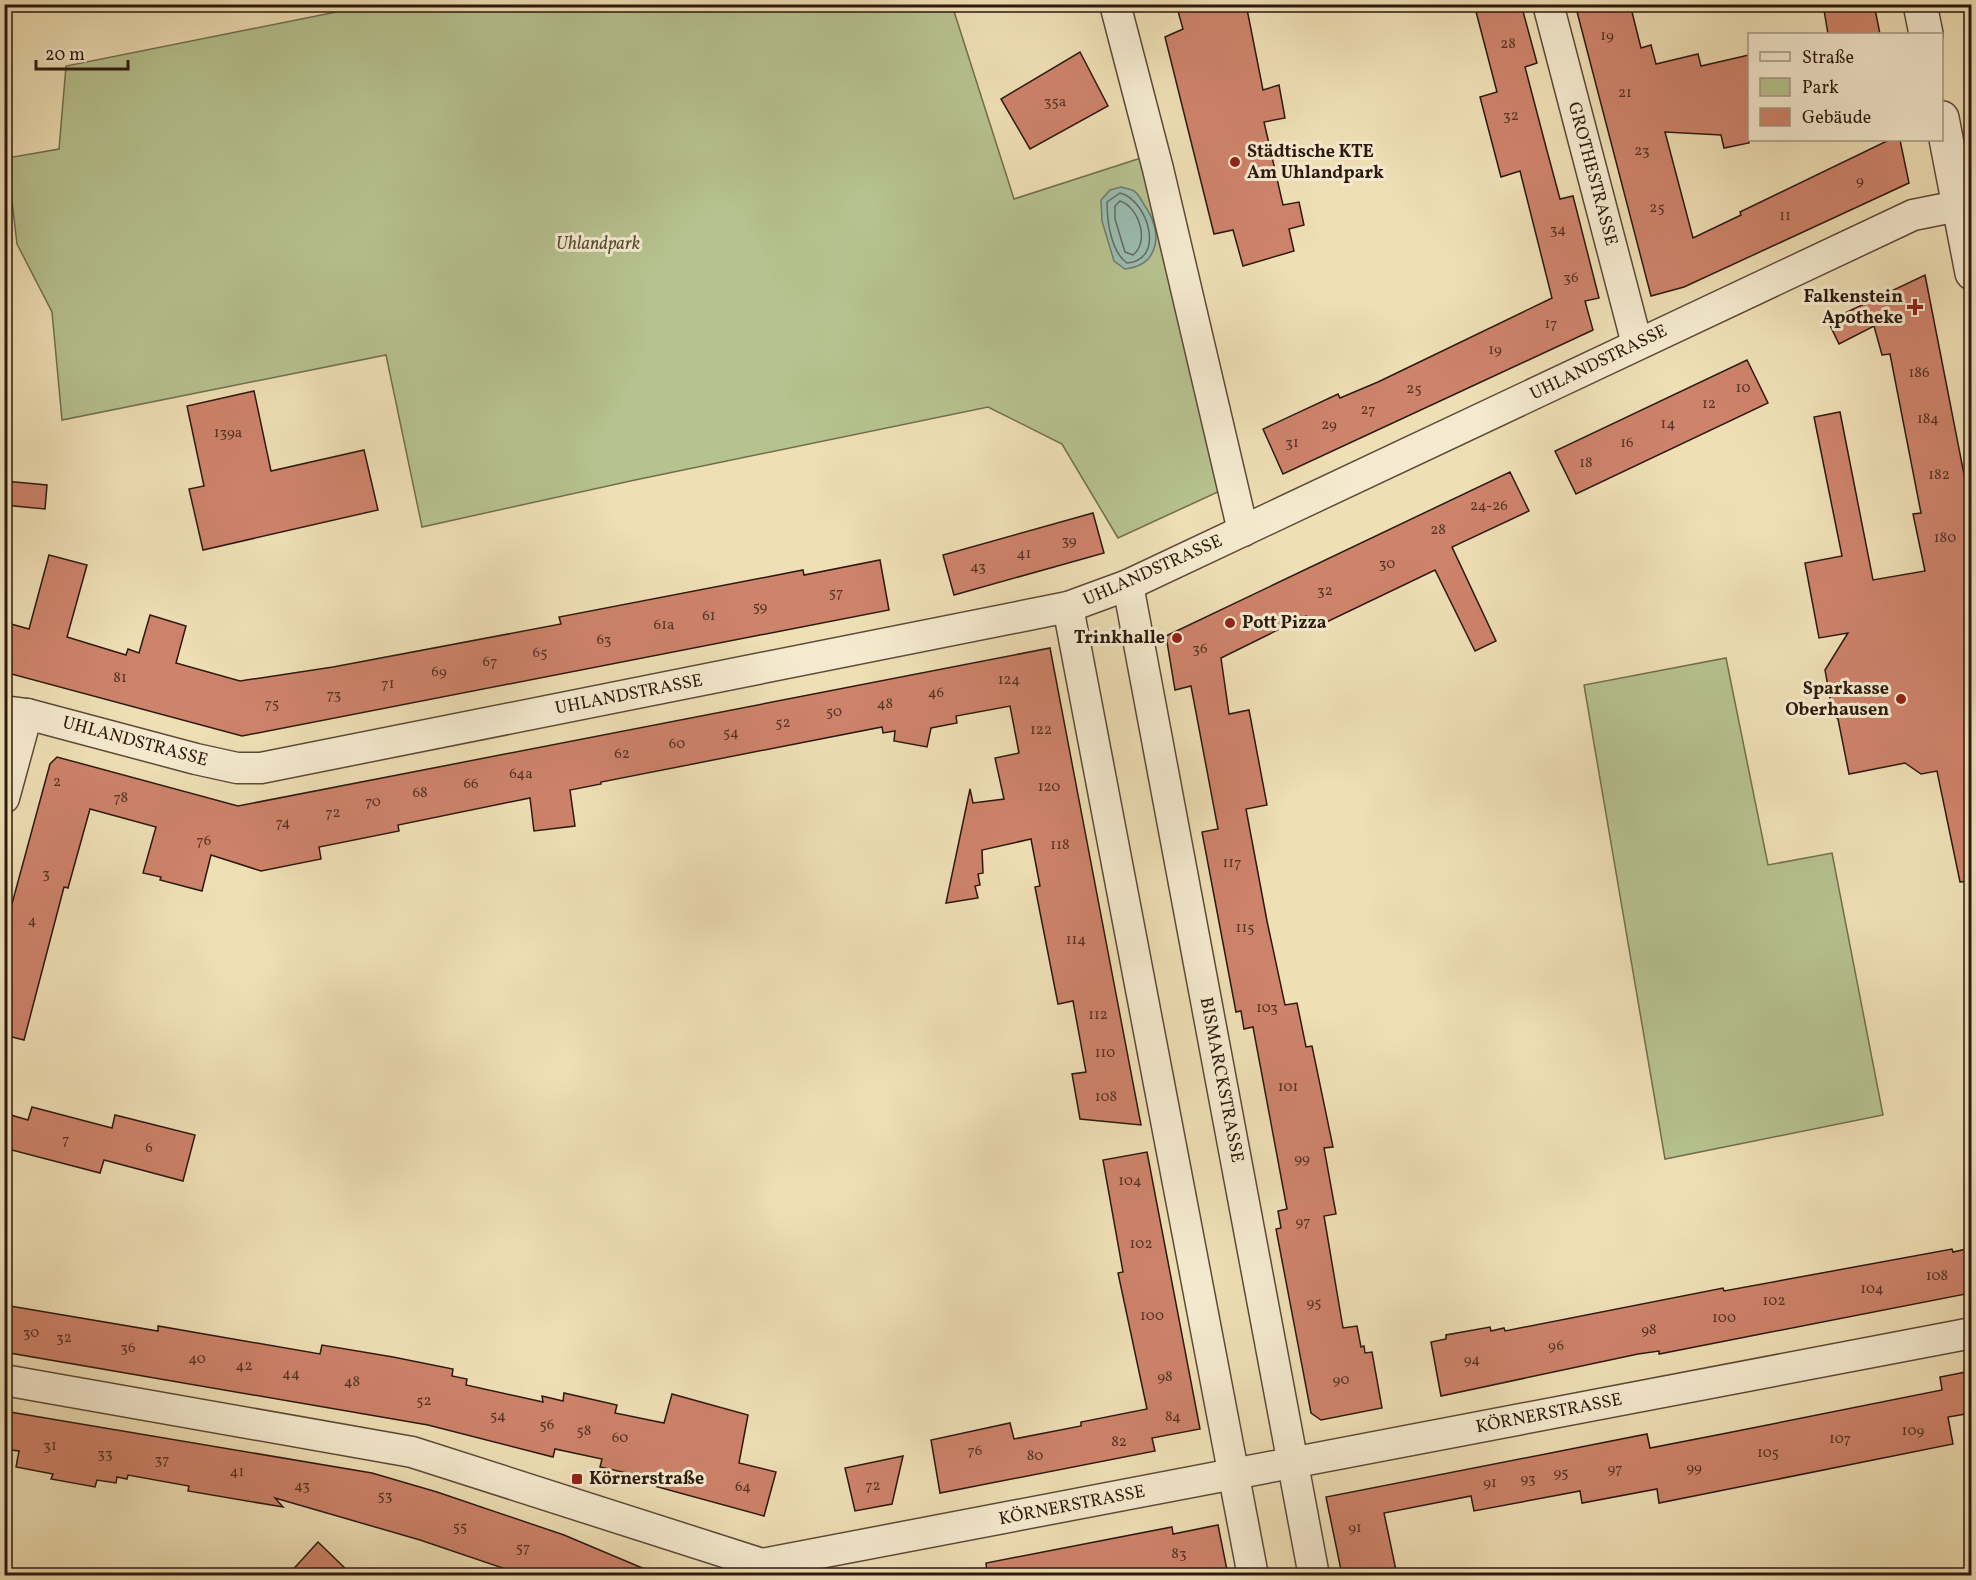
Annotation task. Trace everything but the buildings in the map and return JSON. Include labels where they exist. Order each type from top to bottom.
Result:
[{"type":"street","name":"UHLANDSTRASSE","points":[[1115,4],[1161,180],[1243,531]]},
{"type":"street","name":"GROTHESTRASSE","points":[[1548,4],[1637,344]]},
{"type":"street","points":[[1920,4],[1926,33]]},
{"type":"street","points":[[1943,128],[1971,273]]},
{"type":"street","name":"UHLANDSTRASSE","points":[[16,712],[195,759],[237,768],[261,768],[1068,607],[1128,585],[1913,216],[1958,206]]},
{"type":"street","name":"BISMARCKSTRASSE","points":[[1128,585],[1314,1575]]},
{"type":"street","points":[[1068,607],[1253,1575]]},
{"type":"street","points":[[4,798],[16,712]]},
{"type":"street","name":"KÖRNERSTRASSE","points":[[4,1380],[412,1452],[764,1570],[1206,1480],[1234,1472],[1971,1333]]},
{"type":"green space","name":"Uhlandpark","points":[[371,5],[952,5],[1014,199],[1144,157],[1235,484],[1118,538],[1062,444],[988,407],[635,480],[422,527],[386,355],[62,420],[52,312],[17,244],[7,158],[59,149],[66,66]]},
{"type":"green space","points":[[1726,658],[1768,865],[1832,853],[1883,1115],[1665,1159],[1584,685]]},
{"type":"water","points":[[1121,187],[1134,191],[1139,196],[1151,216],[1156,236],[1155,246],[1145,261],[1125,269],[1114,261],[1102,221],[1101,200],[1110,190]]},
{"type":"place","name":"Städtische KTE Am Uhlandpark","points":[[1235,162]]},
{"type":"place","name":"Falkenstein Apotheke","points":[[1915,307]]},
{"type":"place","name":"Pott Pizza","points":[[1230,623]]},
{"type":"place","name":"Trinkhalle","points":[[1177,638]]},
{"type":"place","name":"Sparkasse Oberhausen","points":[[1901,699]]},
{"type":"place","name":"Körnerstraße","points":[[577,1479]]}]
